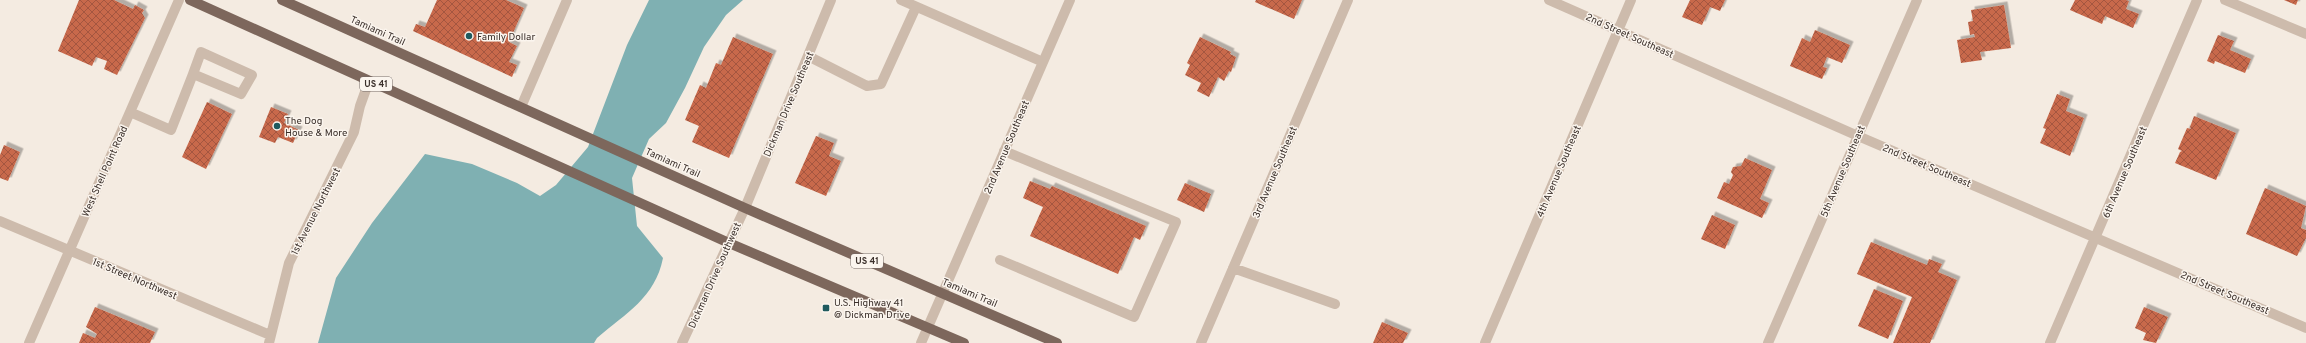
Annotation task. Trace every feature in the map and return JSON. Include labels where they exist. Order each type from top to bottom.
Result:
[{"type":"main road","name":"US 41","points":[[190,0],[729,243],[964,343]]},
{"type":"main road","name":"Tamiami Trail","points":[[282,0],[745,208],[1057,343]]},
{"type":"street","name":"West Shell Point Road","points":[[29,343],[179,0]]},
{"type":"street","points":[[521,107],[567,0]]},
{"type":"street","name":"Dickman Drive Southeast","points":[[745,208],[831,0]]},
{"type":"street","points":[[901,0],[1043,62]]},
{"type":"street","name":"2nd Avenue Southeast","points":[[921,343],[1070,0]]},
{"type":"street","name":"3rd Avenue Southeast","points":[[1201,343],[1348,0]]},
{"type":"street","name":"2nd Street Southeast","points":[[1549,0],[1618,29],[1858,136],[2306,328]]},
{"type":"street","name":"4th Avenue Southeast","points":[[1485,343],[1631,0]]},
{"type":"street","name":"5th Avenue Southeast","points":[[1768,343],[1917,0]]},
{"type":"street","name":"6th Avenue Southeast","points":[[2050,343],[2197,0]]},
{"type":"street","points":[[2225,0],[2306,34]]},
{"type":"street","points":[[808,56],[867,86],[881,84],[916,7]]},
{"type":"street","points":[[130,112],[171,130],[192,74],[202,52],[252,75],[241,94],[192,74]]},
{"type":"street","name":"1st Avenue Northwest","points":[[270,339],[289,263],[354,132],[360,106],[369,81]]},
{"type":"street","points":[[1000,260],[1134,317],[1176,222],[1004,151]]},
{"type":"street","name":"Dickman Drive Southwest","points":[[682,343],[745,208]]},
{"type":"street","name":"1st Street Northwest","points":[[0,221],[270,339]]},
{"type":"street","points":[[1233,268],[1335,304]]},
{"type":"water","points":[[649,0],[743,0],[726,15],[704,47],[685,88],[666,123],[649,139],[632,178],[637,226],[663,258],[659,272],[653,284],[638,304],[597,338],[594,343],[318,343],[336,278],[372,223],[425,154],[472,164],[517,183],[540,196],[556,185],[588,147],[627,45]]},
{"type":"building","points":[[79,0],[114,0],[133,9],[135,5],[144,10],[142,13],[145,18],[117,75],[104,69],[107,61],[96,57],[92,66],[58,51]]},
{"type":"building","name":"Family Dollar","points":[[437,0],[506,0],[524,8],[509,42],[517,46],[509,62],[517,65],[512,77],[413,31],[416,24],[425,27]]},
{"type":"building","points":[[1256,0],[1302,0],[1294,19],[1255,2]]},
{"type":"building","points":[[1690,0],[1725,0],[1720,11],[1710,7],[1702,25],[1682,17]]},
{"type":"building","points":[[2075,0],[2126,0],[2129,1],[2126,9],[2139,14],[2133,28],[2105,16],[2102,24],[2070,10]]},
{"type":"building","points":[[2284,0],[2298,0],[2296,5]]},
{"type":"building","points":[[2004,5],[2011,48],[1980,52],[1982,60],[1961,63],[1957,40],[1975,37],[1974,34],[1970,35],[1968,22],[1973,21],[1971,10]]},
{"type":"building","points":[[1815,30],[1850,45],[1842,63],[1827,57],[1823,67],[1827,68],[1822,79],[1790,66],[1802,38],[1810,42]]},
{"type":"building","points":[[2218,35],[2234,41],[2230,50],[2251,59],[2245,73],[2215,61],[2214,64],[2207,61]]},
{"type":"building","points":[[733,37],[773,54],[729,158],[692,142],[699,126],[685,120],[700,85],[706,88],[716,63],[721,65]]},
{"type":"building","points":[[1200,37],[1231,52],[1230,54],[1236,57],[1231,72],[1229,71],[1224,81],[1218,77],[1209,97],[1197,91],[1201,83],[1185,75],[1190,65],[1187,63]]},
{"type":"building","points":[[2057,94],[2070,99],[2066,111],[2084,118],[2070,156],[2040,143],[2046,129],[2043,128]]},
{"type":"building","points":[[207,102],[232,114],[206,169],[182,157]]},
{"type":"building","name":"The Dog House & More","points":[[271,107],[288,114],[284,123],[299,130],[293,143],[278,137],[275,143],[259,137]]},
{"type":"building","points":[[2194,116],[2236,133],[2216,180],[2175,163],[2180,152],[2182,151],[2178,149],[2187,128],[2191,129],[2190,127]]},
{"type":"building","points":[[816,136],[834,143],[829,156],[841,161],[826,196],[795,183]]},
{"type":"building","points":[[4,145],[20,152],[8,181],[0,178],[0,155]]},
{"type":"building","points":[[1745,158],[1772,170],[1760,199],[1769,203],[1762,218],[1717,198],[1724,182],[1729,184],[1733,175],[1731,172],[1733,167],[1741,166]]},
{"type":"building","points":[[1030,181],[1050,189],[1052,186],[1146,226],[1140,240],[1134,237],[1118,274],[1030,236],[1043,207],[1023,198]]},
{"type":"building","points":[[1185,183],[1211,194],[1204,212],[1177,200]]},
{"type":"building","points":[[2265,188],[2306,206],[2301,228],[2306,230],[2306,238],[2297,256],[2246,234]]},
{"type":"building","points":[[1712,215],[1735,225],[1725,249],[1701,239]]},
{"type":"building","points":[[1871,242],[1927,265],[1929,259],[1942,264],[1938,272],[1957,280],[1930,343],[1893,343],[1912,297],[1857,274]]},
{"type":"building","points":[[1874,289],[1903,301],[1888,339],[1858,326]]},
{"type":"building","points":[[95,307],[155,332],[150,343],[79,343],[83,333],[95,338],[97,334],[86,327]]},
{"type":"building","points":[[2144,307],[2168,317],[2156,343],[2143,340],[2146,333],[2135,328]]},
{"type":"building","points":[[1382,322],[1408,333],[1403,343],[1373,343]]},
{"type":"place","name":"Family Dollar","points":[[469,36]]},
{"type":"place","name":"The Dog House & More","points":[[277,126]]},
{"type":"place","name":"U.S. Highway 41 @ Dickman Drive","points":[[826,308]]}]
